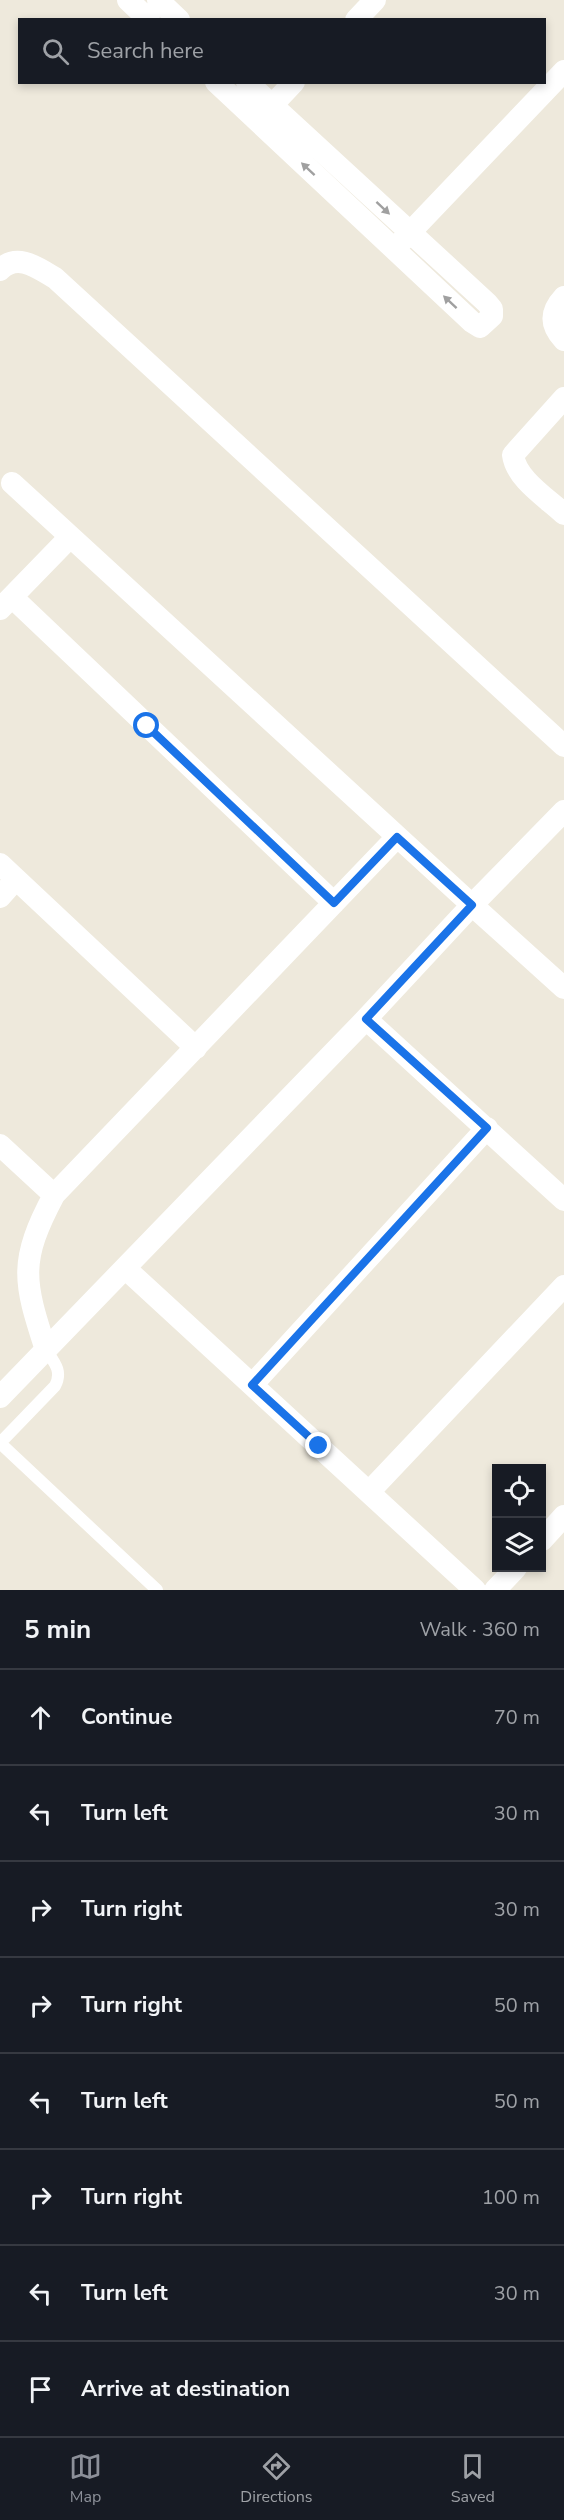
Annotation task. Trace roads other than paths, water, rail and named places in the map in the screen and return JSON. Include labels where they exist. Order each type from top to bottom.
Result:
[{"type":"street","points":[[128,0],[146,18]]},
{"type":"street","points":[[158,0],[177,18]]},
{"type":"street","points":[[358,18],[375,0]]},
{"type":"street","points":[[394,249],[564,71]]},
{"type":"street","points":[[219,84],[264,113],[410,232],[487,303],[492,309],[492,316],[483,325],[477,326],[394,249],[264,113],[248,84]]},
{"type":"street","points":[[264,113],[292,84]]},
{"type":"street","points":[[0,270],[15,261],[32,264],[55,278],[564,746]]},
{"type":"street","points":[[564,297],[553,310],[552,322],[564,340]]},
{"type":"street","points":[[564,398],[513,455],[514,465],[522,475],[564,514]]},
{"type":"street","points":[[12,483],[564,988]]},
{"type":"street","points":[[70,537],[6,603],[334,903]]},
{"type":"street","points":[[0,1397],[126,1269],[564,811]]},
{"type":"street","points":[[46,1350],[29,1299],[28,1261],[36,1229],[54,1195],[397,837]]},
{"type":"street","points":[[0,897],[8,872],[196,1048]]},
{"type":"street","points":[[366,1019],[564,1200]]},
{"type":"street","points":[[252,1385],[487,1128]]},
{"type":"street","points":[[0,1144],[54,1195]]},
{"type":"street","points":[[126,1269],[475,1590]]},
{"type":"street","points":[[369,1492],[564,1286]]},
{"type":"street","points":[[546,1536],[564,1516]]},
{"type":"street","points":[[495,1590],[512,1572]]},
{"type":"lane","points":[[46,1350],[59,1372],[55,1386],[0,1443],[157,1590]]}]
